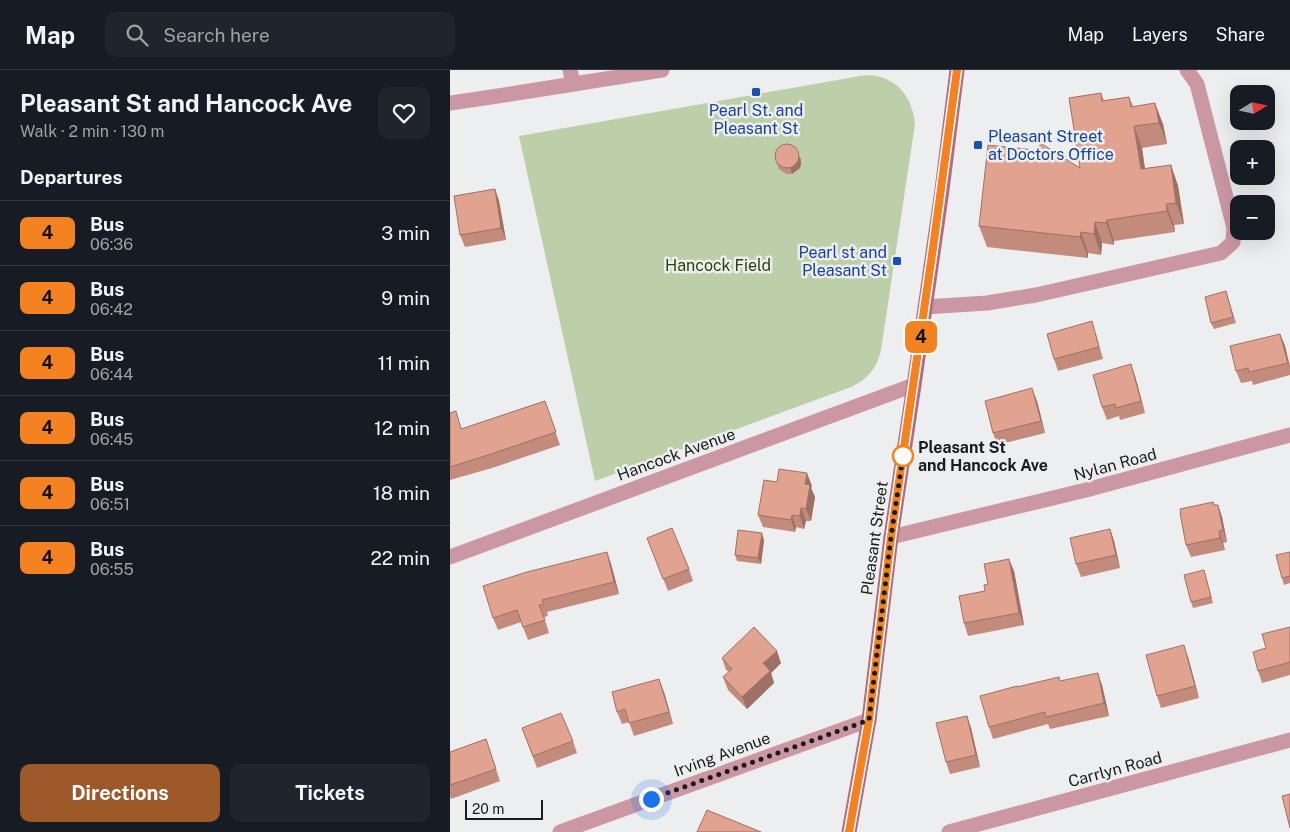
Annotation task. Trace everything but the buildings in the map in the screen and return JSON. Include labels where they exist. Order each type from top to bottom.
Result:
[{"type":"main road","name":"Pleasant Street","points":[[849,832],[869,720],[891,537],[914,385],[957,70]]},
{"type":"street","points":[[450,103],[550,88],[572,77],[662,70]]},
{"type":"street","points":[[925,307],[987,303],[1036,295],[1221,253],[1233,242],[1234,228],[1197,84],[1187,70]]},
{"type":"street","name":"Hancock Avenue","points":[[450,557],[914,385]]},
{"type":"street","name":"Nylan Road","points":[[891,537],[1086,490],[1290,435]]},
{"type":"street","name":"Irving Avenue","points":[[560,832],[869,720]]},
{"type":"street","name":"Carrlyn Road","points":[[949,832],[1290,740]]},
{"type":"green space","name":"Hancock Field","points":[[870,75],[888,80],[902,91],[911,105],[915,124],[881,350],[874,368],[867,377],[851,387],[595,481],[519,136]]},
{"type":"bus line","name":"4","points":[[849,832],[869,720],[891,537],[914,385],[957,70]]},
{"type":"place","name":"Pearl St. and Pleasant St","points":[[756,92]]},
{"type":"place","name":"Pleasant Street at Doctors Office","points":[[978,145]]},
{"type":"place","name":"Pearl st and Pleasant St","points":[[897,261]]},
{"type":"place","name":"Pleasant St and Hancock Ave","points":[[903,456]]},
{"type":"route","points":[[651,799],[869,720],[891,537],[903,456]]}]
